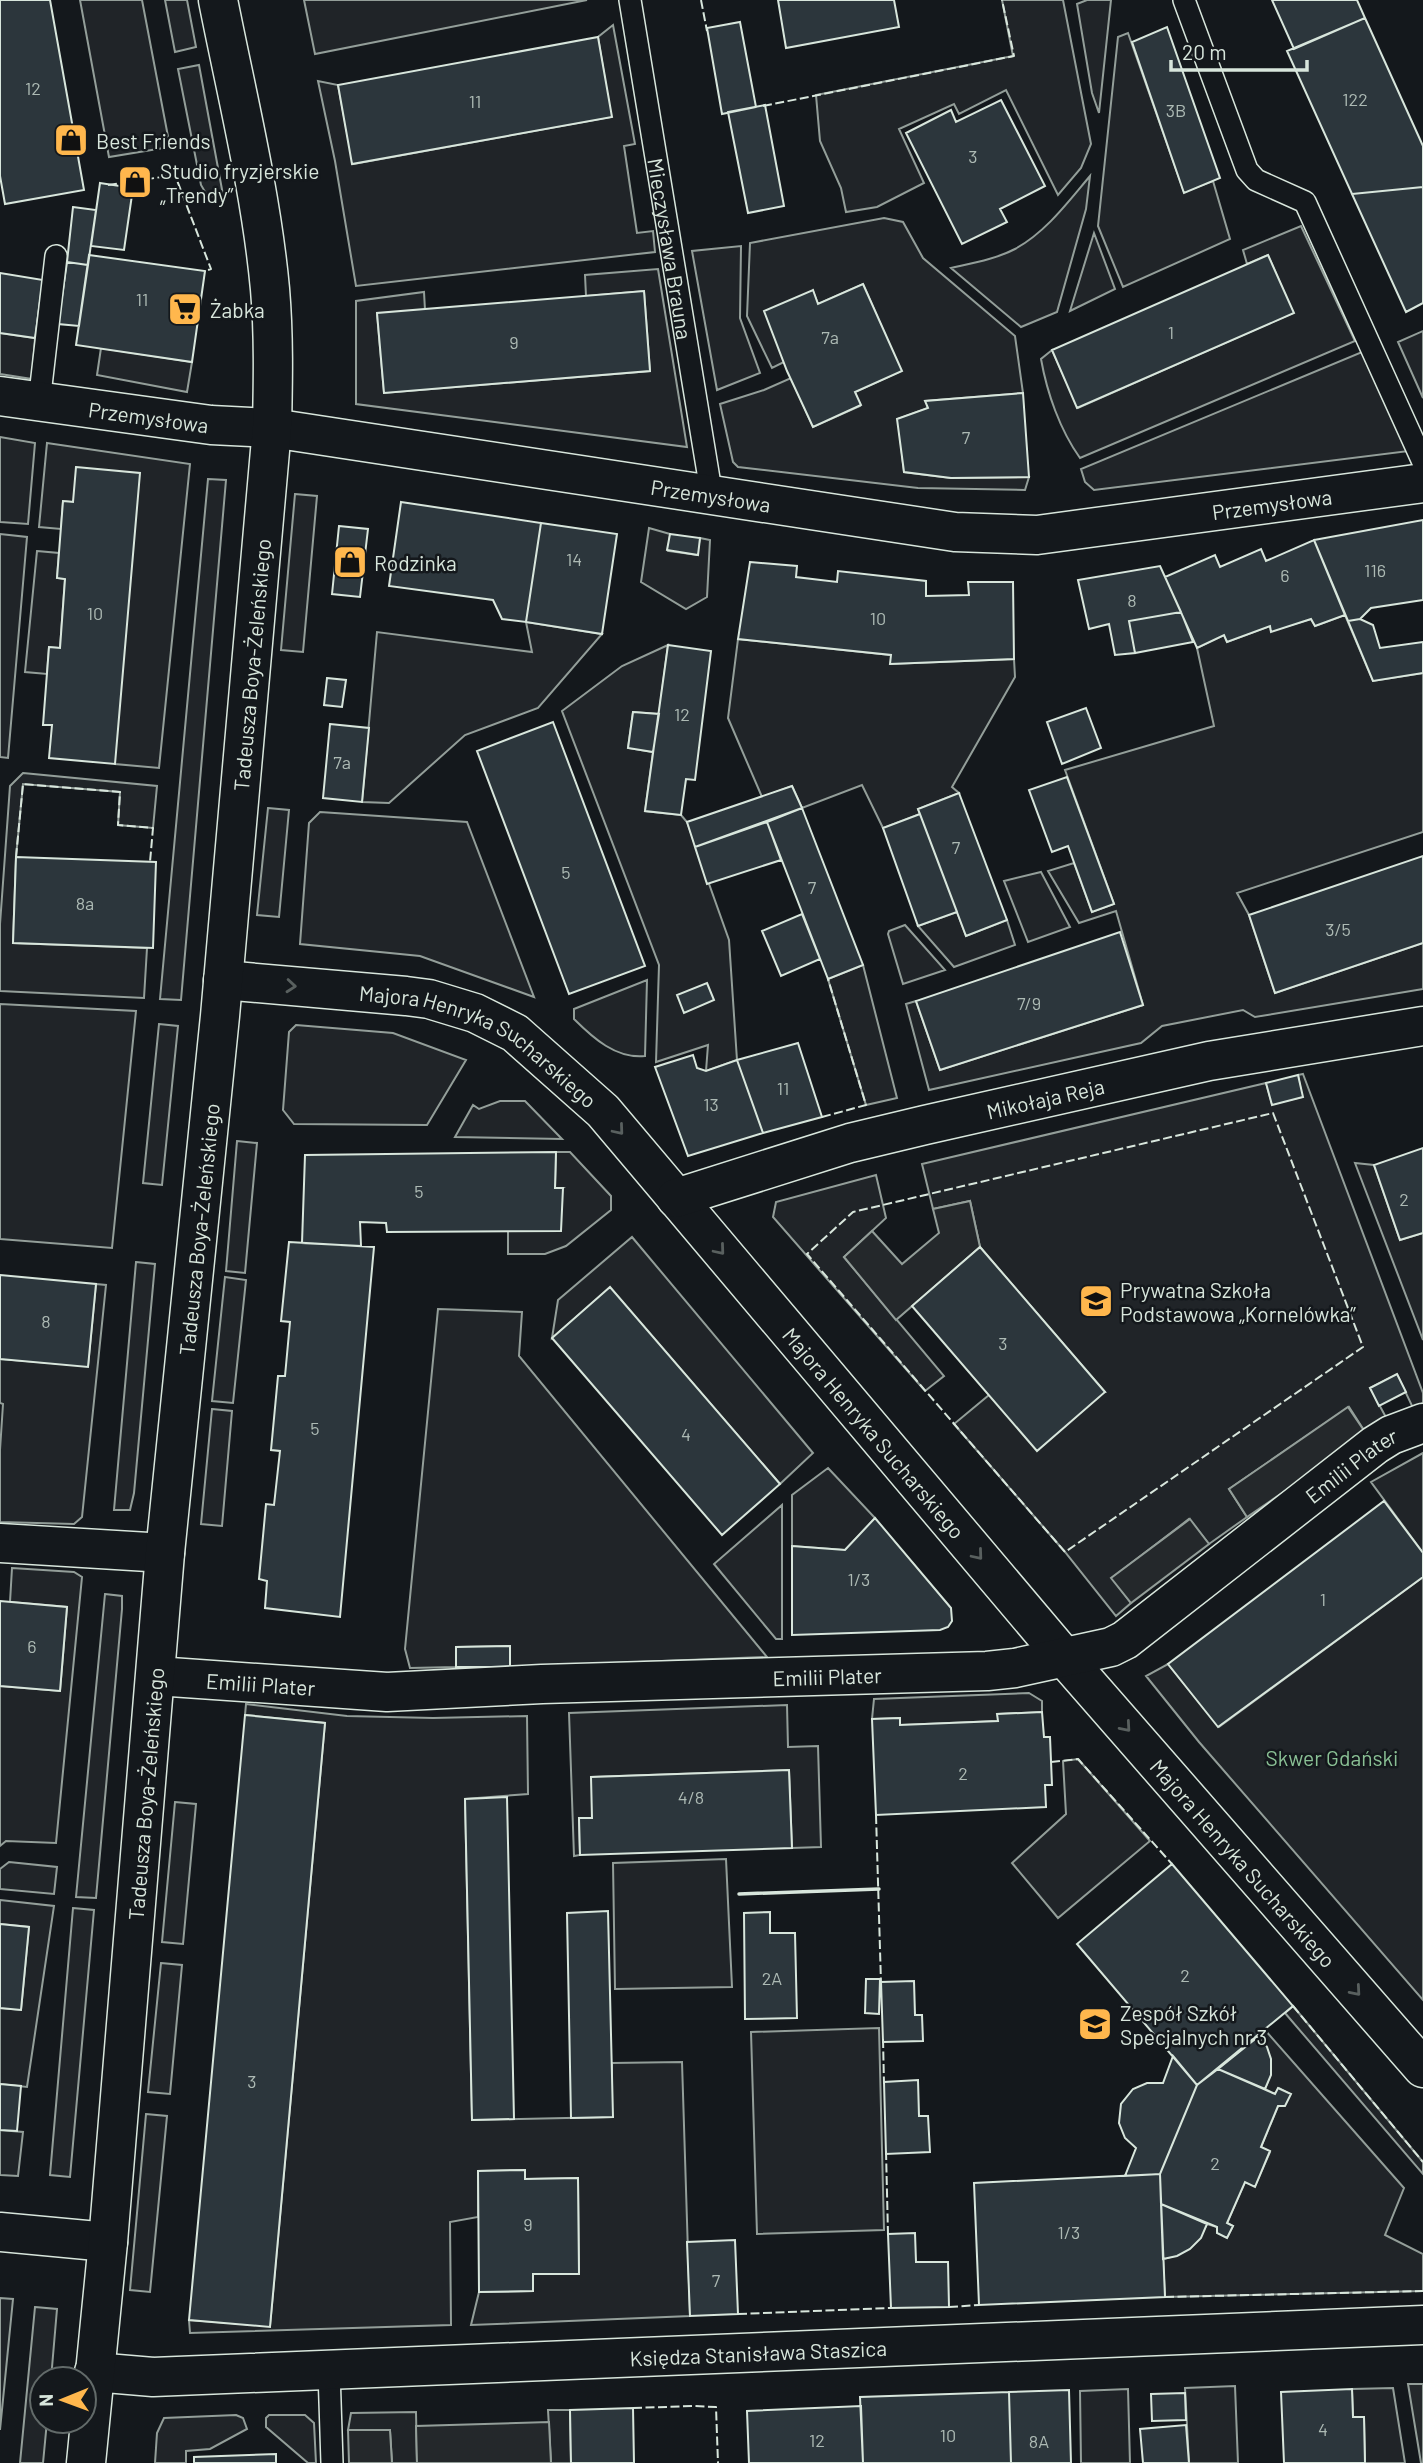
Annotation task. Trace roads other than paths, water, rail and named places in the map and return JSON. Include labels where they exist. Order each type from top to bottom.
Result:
[{"type":"street","name":"Tadeusza Boya-Żeleńskiego","points":[[95,2365],[108,2242],[165,1553],[223,980],[272,428],[274,344],[270,287],[257,198],[218,0]]},
{"type":"street","name":"Przemysłowa","points":[[0,396],[211,425],[272,428],[955,532],[1037,535],[1423,483]]},
{"type":"street","name":"Majora Henryka Sucharskiego","points":[[223,980],[429,999],[475,1013],[515,1033],[603,1111],[1064,1657],[1423,2068]]},
{"type":"street","name":"Mikołaja Reja","points":[[676,1198],[850,1143],[925,1125],[1209,1061],[1423,1026]]},
{"type":"street","name":"Emilii Plater","points":[[156,1676],[387,1692],[542,1684],[987,1671],[1064,1657],[1111,1647],[1125,1640],[1376,1445],[1391,1435],[1423,1423]]},
{"type":"street","points":[[0,1544],[165,1553]]},
{"type":"street","points":[[0,2232],[108,2242]]},
{"type":"street","name":"Księdza Stanisława Staszica","points":[[98,2372],[153,2377],[329,2371],[1423,2325]]},
{"type":"street","name":"Tadeusza Boya-Żeleńskiego","points":[[86,2463],[88,2435]]},
{"type":"lane","name":"Mieczysława Brauna","points":[[630,0],[712,497]]},
{"type":"lane","points":[[1184,0],[1247,170],[1256,180],[1305,202],[1423,462]]},
{"type":"lane","points":[[40,403],[56,256]]},
{"type":"lane","points":[[329,2371],[332,2463]]},
{"type":"place","name":"Best Friends","points":[[71,140]]},
{"type":"place","name":"Studio fryzjerskie „Trendy”","points":[[135,182]]},
{"type":"place","name":"Żabka","points":[[185,309]]},
{"type":"place","name":"Rodzinka","points":[[350,562]]},
{"type":"place","name":"Prywatna Szkoła Podstawowa „Kornelówka”","points":[[1096,1301]]},
{"type":"place","name":"Zespół Szkół Specjalnych nr 3","points":[[1095,2024]]},
{"type":"park label","name":"Skwer Gdański","points":[[1332,1757]]}]
